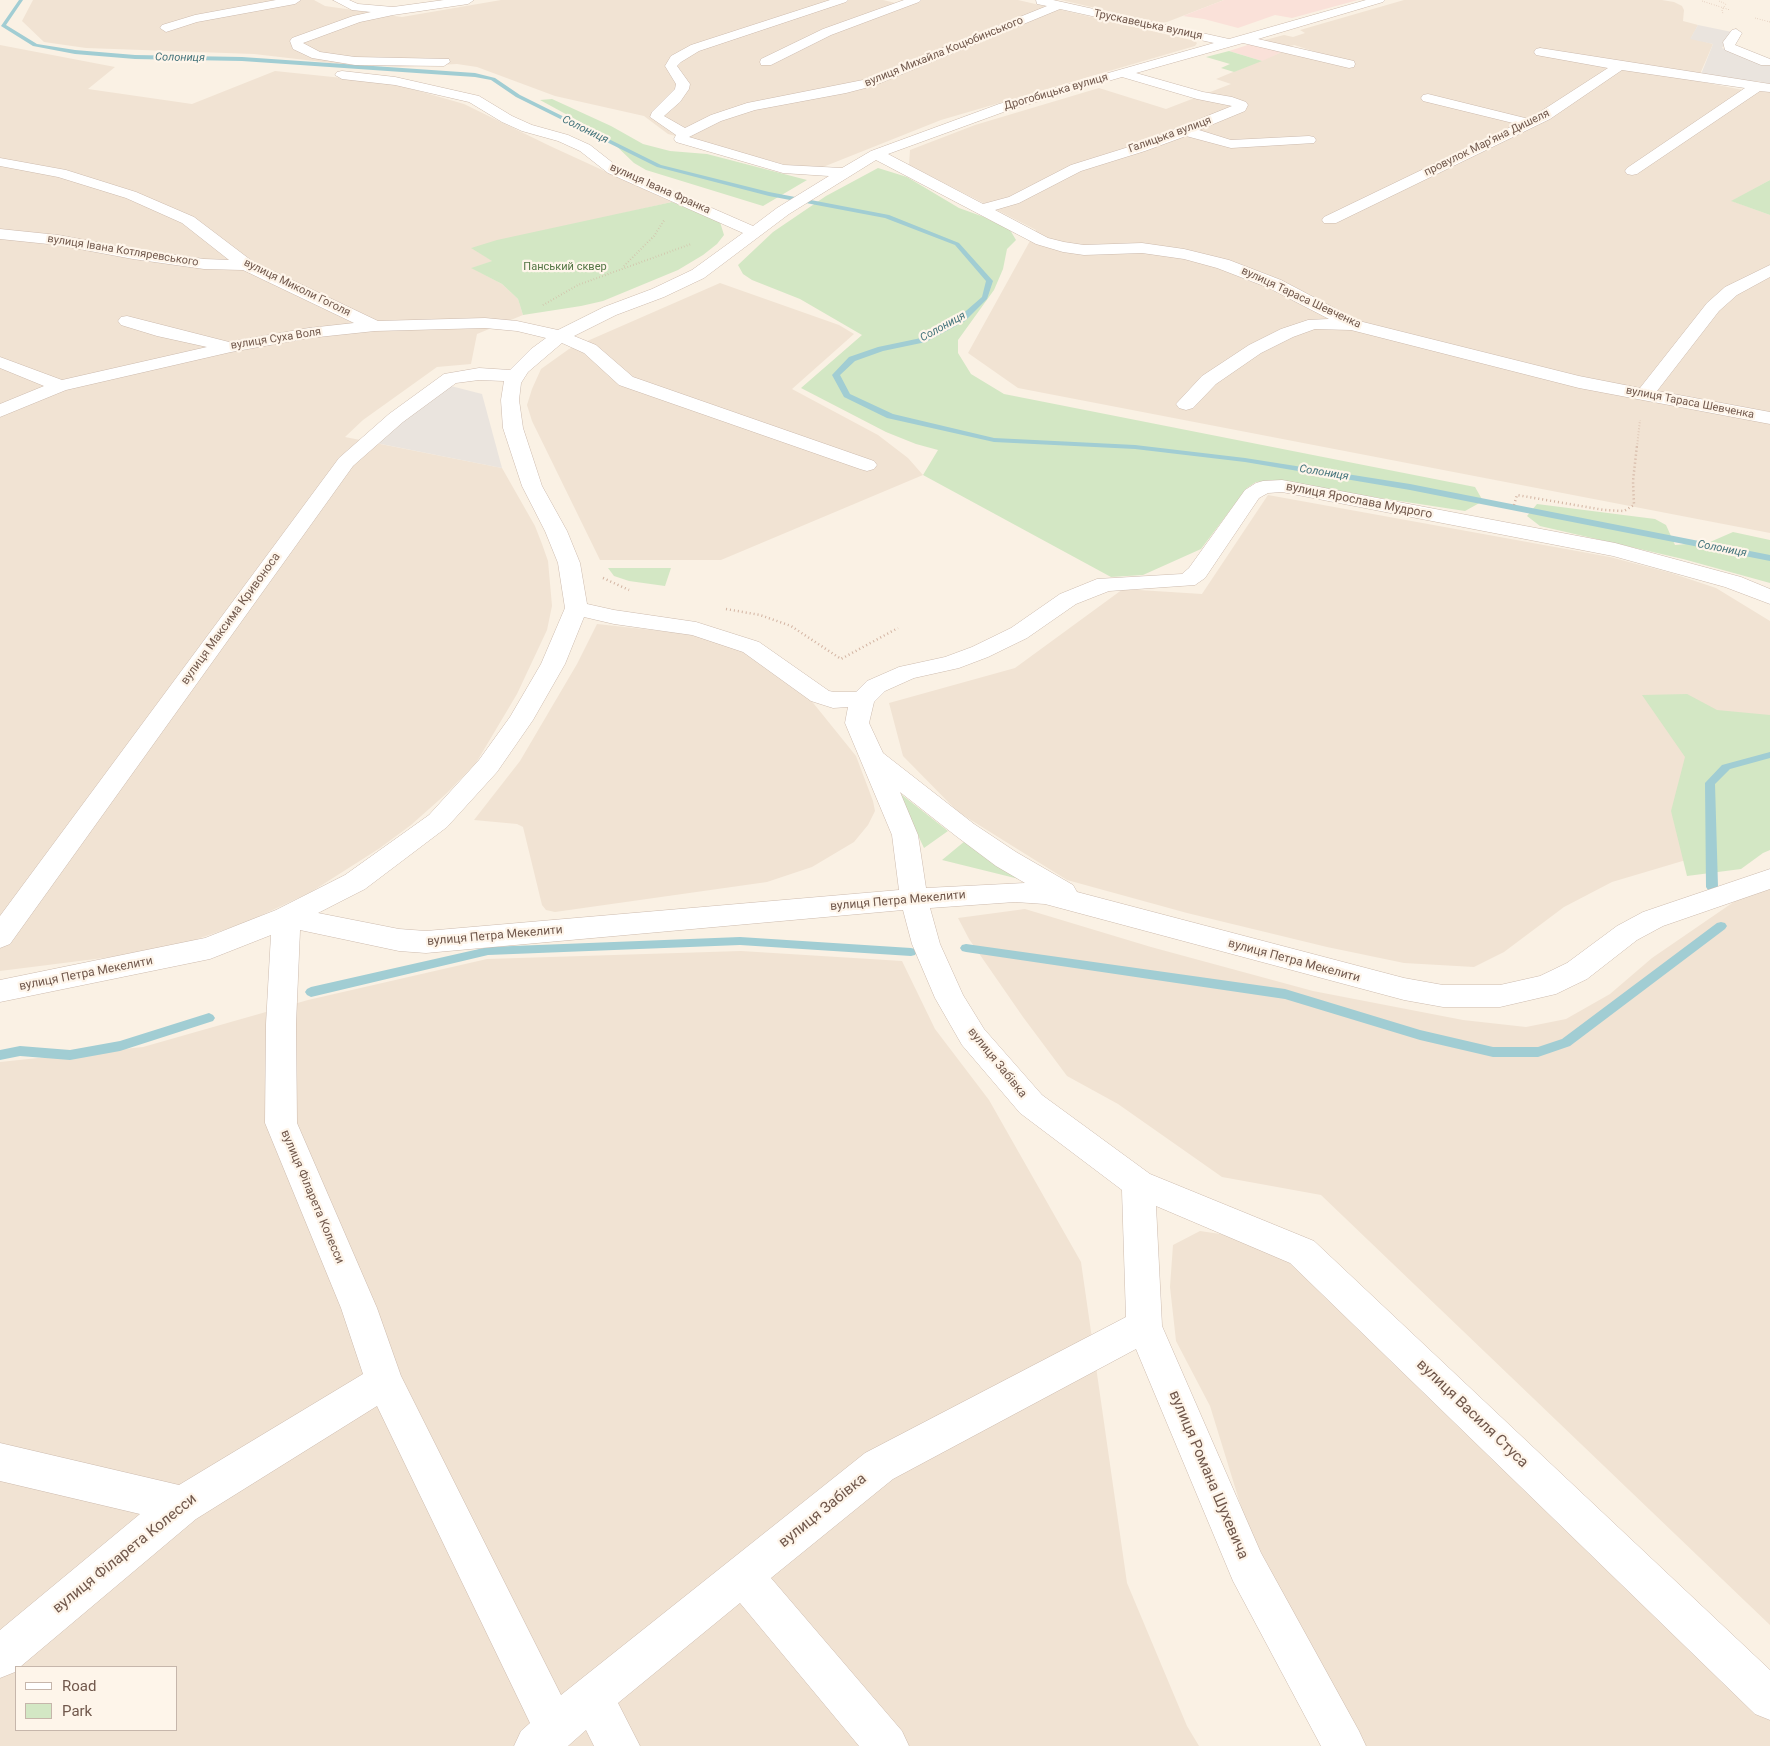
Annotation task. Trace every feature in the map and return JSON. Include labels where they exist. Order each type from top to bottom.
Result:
[{"type":"street","points":[[166,28],[195,19],[296,0]]},
{"type":"street","points":[[339,0],[356,7],[393,11]]},
{"type":"street","points":[[444,62],[355,61],[318,55],[297,46],[296,41],[356,19],[393,11],[468,0]]},
{"type":"street","points":[[842,0],[723,38],[695,48],[676,59],[671,66],[683,84],[682,89],[657,117],[684,134],[681,139],[783,169],[844,173]]},
{"type":"street","points":[[766,62],[827,32],[915,0]]},
{"type":"street","name":"Трускавецька вулиця","points":[[1037,0],[1349,64]]},
{"type":"street","name":"Дрогобицька вулиця","points":[[516,376],[536,354],[560,336],[610,311],[698,274],[723,257],[749,229],[784,211],[876,154],[959,121],[1379,0]]},
{"type":"street","name":"вулиця Михайла Коцюбинського","points":[[684,134],[716,118],[752,106],[832,92],[868,83],[1059,5]]},
{"type":"street","points":[[1736,33],[1729,42],[1729,47],[1768,63],[1745,81],[1758,86]]},
{"type":"street","points":[[1540,52],[1620,66],[1758,86]]},
{"type":"street","name":"провулок Марʼяна Дишеля","points":[[1330,220],[1545,116],[1620,66]]},
{"type":"street","name":"Галицька вулиця","points":[[983,209],[1014,200],[1076,168],[1140,148],[1240,108],[1240,105],[1227,100],[1202,96],[1121,73]]},
{"type":"street","name":"вулиця Івана Франка","points":[[342,75],[396,81],[474,99],[520,125],[563,138],[585,148],[613,170],[749,229]]},
{"type":"street","points":[[1632,171],[1758,86]]},
{"type":"street","points":[[1428,98],[1530,123]]},
{"type":"street","points":[[1185,131],[1231,144],[1309,140]]},
{"type":"street","name":"вулиця Тараса Шевченка","points":[[876,154],[1042,241],[1062,247],[1084,250],[1142,248],[1168,251],[1223,264],[1275,284],[1353,325],[1542,373],[1644,395],[1770,418]]},
{"type":"street","name":"вулиця Миколи Гоголя","points":[[0,162],[61,173],[131,195],[188,220],[246,265],[375,326]]},
{"type":"street","name":"вулиця Івана Котляревського","points":[[0,234],[58,240],[133,254],[204,264],[246,265]]},
{"type":"street","points":[[1644,395],[1713,307],[1731,291],[1770,270]]},
{"type":"street","points":[[127,321],[163,332],[231,347]]},
{"type":"street","name":"вулиця Суха Воля","points":[[0,411],[60,386],[231,347],[309,333],[375,326],[485,323],[517,326],[560,336],[590,349],[626,381],[867,465]]},
{"type":"street","points":[[1186,404],[1209,380],[1255,349],[1287,333],[1314,324],[1353,325]]},
{"type":"street","points":[[0,362],[60,386]]},
{"type":"street","name":"вулиця Максима Кривоноса","points":[[0,938],[346,462],[396,418],[452,378],[479,374],[516,376]]},
{"type":"street","points":[[286,917],[355,882],[438,821],[488,766],[521,720],[553,664],[576,608],[569,563],[556,531],[532,486],[513,428],[510,400],[512,384],[516,376]]},
{"type":"street","name":"вулиця Ярослава Мудрого","points":[[862,699],[876,686],[907,672],[952,663],[980,652],[1019,633],[1068,599],[1097,587],[1116,583],[1186,580],[1197,573],[1252,494],[1264,488],[1282,486],[1615,550],[1732,582],[1770,597]]},
{"type":"street","points":[[576,608],[614,617],[701,630],[751,646],[820,696],[833,700],[862,699],[857,723],[905,836],[914,899]]},
{"type":"street","points":[[873,758],[965,830],[1006,859],[1085,904]]},
{"type":"street","name":"вулиця Петра Мекелити","points":[[0,991],[210,948],[286,917],[399,940],[426,942],[914,899],[1015,892],[1045,894],[1085,904],[1404,990],[1443,996],[1500,996],[1546,986],[1577,971],[1627,933],[1653,918],[1770,878]]},
{"type":"street","name":"вулиця Забівка","points":[[914,899],[926,944],[950,998],[973,1037],[1030,1104],[1138,1184]]},
{"type":"street","name":"вулиця Філарета Колесси","points":[[286,917],[281,1024],[281,1123],[359,1308],[384,1381],[546,1738]]},
{"type":"street","name":"вулиця Романа Шухевича","points":[[1138,1184],[1144,1326],[1246,1567],[1344,1746]]},
{"type":"street","name":"вулиця Василя Стуса","points":[[1138,1184],[1302,1252],[1770,1699]]},
{"type":"street","name":"вулиця Забівка","points":[[546,1738],[591,1697],[879,1466],[1144,1326]]},
{"type":"street","name":"вулиця Філарета Колесси","points":[[0,1658],[182,1505],[384,1381]]},
{"type":"street","points":[[0,1462],[182,1505]]},
{"type":"street","points":[[743,1575],[887,1746]]},
{"type":"street","points":[[591,1697],[618,1746]]},
{"type":"path","points":[[623,267],[654,236],[677,198]]},
{"type":"path","points":[[517,326],[556,297],[605,274],[749,229]]},
{"type":"path","points":[[574,264],[605,274]]},
{"type":"path","points":[[1517,495],[1604,510],[1624,511],[1634,505],[1633,481],[1636,442],[1644,395]]},
{"type":"path","points":[[602,577],[634,591]]},
{"type":"path","points":[[722,608],[760,615],[791,626],[841,659],[898,628]]},
{"type":"shaded area","points":[[33,0],[314,0],[325,6],[402,17],[501,0],[883,0],[904,5],[919,0],[1018,0],[1197,43],[1195,46],[941,120],[823,167],[802,169],[668,134],[644,116],[555,96],[477,67],[457,64],[400,67],[340,64],[254,54],[86,48],[44,42],[22,21]]},
{"type":"shaded area","points":[[1061,0],[1224,0],[1160,23]]},
{"type":"shaded area","points":[[1224,0],[1358,0],[1292,18],[1275,15],[1238,28],[1204,19],[1183,16]]},
{"type":"shaded area","points":[[1404,0],[1662,0],[1674,2],[1682,6],[1684,10],[1683,21],[1698,25],[1691,38],[1713,44],[1697,81],[1743,90],[1770,92],[1770,180],[1732,201],[1770,215],[1770,533],[1018,388],[968,353],[1036,230],[909,165],[910,150],[975,125],[1099,88],[1166,109],[1231,84],[1216,79],[1284,51],[1316,52],[1294,45],[1287,47],[1261,41],[1284,35],[1293,37],[1305,33],[1300,30]]},
{"type":"shaded area","points":[[1698,25],[1732,32],[1722,48],[1770,63],[1770,84],[1757,81],[1738,83],[1700,77],[1713,44],[1690,39]]},
{"type":"shaded area","points":[[1251,44],[1282,52],[1262,61],[1229,51]]},
{"type":"shaded area","points":[[0,45],[115,67],[88,89],[192,104],[275,71],[391,83],[464,104],[672,202],[472,248],[493,261],[472,268],[502,284],[518,299],[523,315],[477,334],[471,364],[437,367],[363,420],[345,437],[502,468],[535,526],[548,561],[552,606],[547,630],[517,694],[476,763],[447,793],[411,825],[380,848],[311,892],[247,922],[180,945],[127,955],[0,971]]},
{"type":"shaded area","points":[[720,283],[839,325],[854,334],[792,389],[878,435],[908,458],[923,475],[721,560],[600,560],[532,421],[527,405],[532,389],[541,369],[569,349]]},
{"type":"shaded area","points":[[447,385],[482,394],[502,468],[376,443]]},
{"type":"shaded area","points":[[1268,495],[1610,557],[1671,573],[1716,588],[1770,621],[1770,835],[1612,882],[1564,907],[1504,952],[1474,967],[1404,963],[1327,947],[1187,913],[1067,880],[958,812],[903,756],[889,703],[1015,668],[1123,589],[1202,594]]},
{"type":"shaded area","points":[[597,624],[689,634],[746,651],[810,699],[856,756],[875,811],[868,825],[854,842],[812,867],[767,882],[555,912],[546,910],[542,905],[523,827],[517,824],[474,820],[520,761],[577,664]]},
{"type":"shaded area","points":[[1770,889],[1770,1625],[1321,1195],[1222,1177],[1118,1104],[1067,1076],[969,939],[958,918],[1025,909],[1151,947],[1313,991],[1463,1020],[1526,1027],[1566,1019],[1610,994],[1652,958],[1738,899]]},
{"type":"shaded area","points":[[741,951],[902,961],[935,1029],[989,1100],[1081,1262],[1127,1583],[1187,1726],[1199,1746],[0,1746],[0,1062],[143,1047],[308,1000],[487,959]]},
{"type":"shaded area","points":[[1200,1231],[1282,1243],[1770,1718],[1770,1746],[1362,1746],[1247,1526],[1210,1406],[1176,1341],[1170,1287],[1173,1245]]},
{"type":"green space","points":[[1229,51],[1262,61],[1234,72],[1221,68],[1230,64],[1206,57]]},
{"type":"green space","points":[[552,99],[611,126],[643,144],[670,151],[707,154],[807,180],[763,206],[646,170],[634,163],[606,136],[540,100]]},
{"type":"green space","points":[[878,168],[907,177],[959,208],[984,217],[1010,230],[1016,240],[1007,249],[1003,269],[994,290],[958,340],[958,353],[971,374],[1004,394],[1475,487],[1483,501],[1465,511],[1269,481],[1256,482],[1247,488],[1201,549],[1143,575],[1111,577],[923,475],[938,450],[916,444],[886,432],[801,388],[862,335],[800,299],[752,280],[743,274],[738,265],[773,232],[826,196]]},
{"type":"green space","points":[[1770,180],[1770,215],[1731,201]]},
{"type":"green space","name":"Панський сквер","points":[[672,202],[720,222],[724,235],[717,244],[703,255],[678,270],[603,301],[523,315],[518,299],[502,284],[471,268],[492,261],[471,248],[497,240]]},
{"type":"green space","points":[[1537,504],[1655,519],[1666,525],[1675,545],[1710,542],[1733,532],[1770,540],[1770,583],[1683,559],[1540,526],[1527,516]]},
{"type":"green space","points":[[608,568],[671,568],[665,586],[629,581],[614,576]]},
{"type":"green space","points":[[1687,694],[1717,710],[1770,715],[1770,850],[1741,869],[1687,876],[1671,811],[1685,757],[1642,695]]},
{"type":"green space","points":[[897,791],[948,831],[924,848]]},
{"type":"green space","points":[[965,841],[1023,880],[942,860]]},
{"type":"waterway","name":"Солониця","points":[[21,0],[3,25],[35,45],[75,52],[135,57],[242,59],[475,75],[493,79],[518,96],[659,166],[769,194],[887,216],[957,244],[990,281],[985,298],[962,319],[923,340],[881,349],[852,359],[836,375],[847,395],[890,416],[994,440],[1135,447],[1245,460],[1410,487],[1770,558]]},
{"type":"waterway","points":[[1712,887],[1710,783],[1726,767],[1770,755]]},
{"type":"waterway","points":[[966,948],[1285,994],[1420,1035],[1493,1052],[1538,1052],[1566,1043],[1721,926]]},
{"type":"waterway","points":[[311,992],[488,951],[740,941],[911,952]]},
{"type":"waterway","points":[[0,1055],[20,1051],[70,1055],[120,1046],[209,1018]]}]
